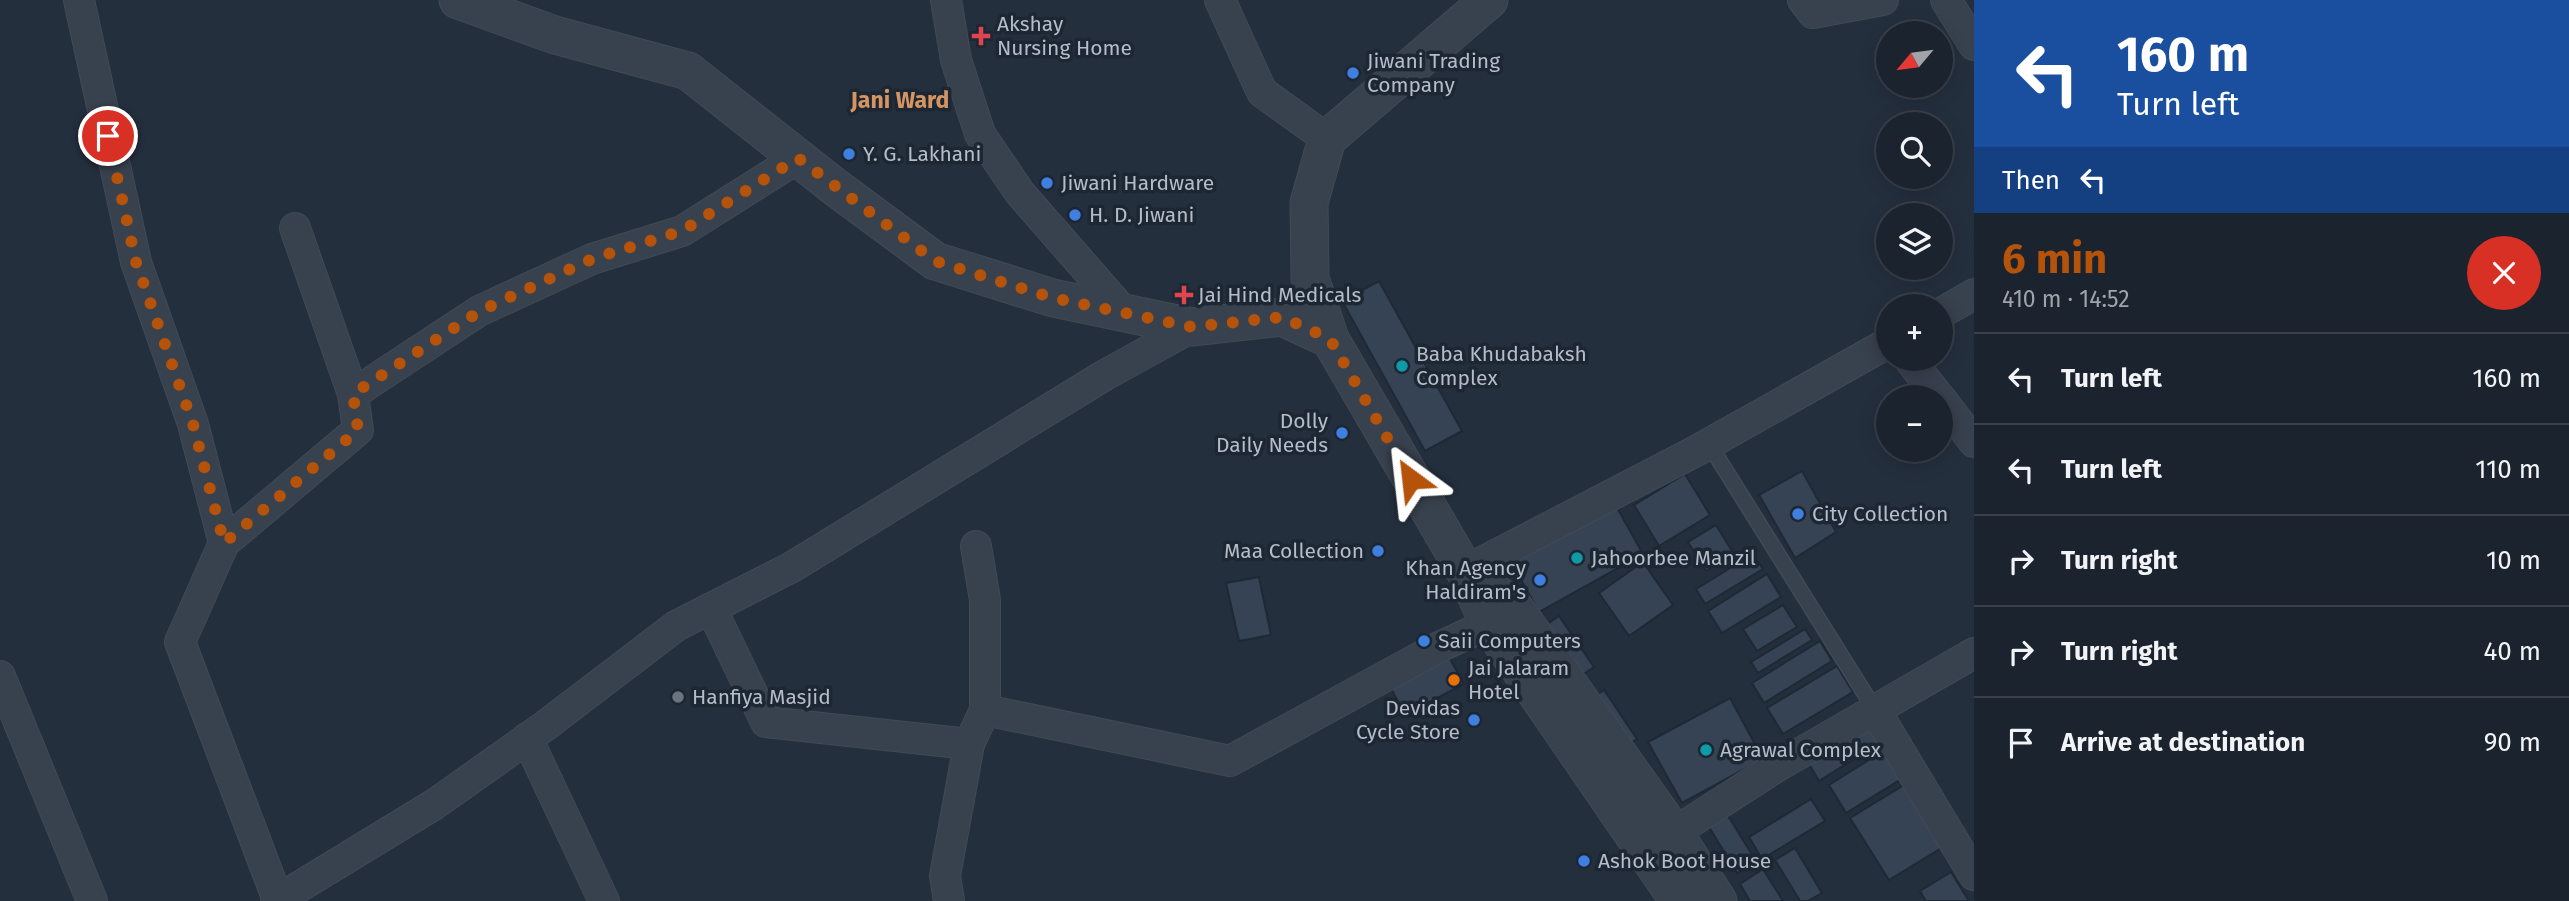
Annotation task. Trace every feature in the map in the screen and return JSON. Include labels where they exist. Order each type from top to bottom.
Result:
[{"type":"street","points":[[79,0],[136,262],[193,424],[224,543]]},
{"type":"street","points":[[458,0],[555,35],[688,71],[935,261],[1053,298],[1192,327],[1282,317],[1330,339]]},
{"type":"street","points":[[946,0],[956,60],[981,134],[1020,193],[1124,312]]},
{"type":"street","points":[[1220,0],[1262,92],[1327,139]]},
{"type":"street","points":[[1489,0],[1327,139],[1309,204],[1310,278],[1330,339],[1465,571],[1489,624],[1660,842],[1700,898]]},
{"type":"street","points":[[1803,0],[1813,13],[1883,0]]},
{"type":"street","points":[[1946,0],[1974,45]]},
{"type":"street","points":[[353,394],[480,311],[592,259],[682,231],[798,158]]},
{"type":"street","points":[[295,228],[353,394],[358,430],[224,543],[180,642],[277,900],[435,804],[676,625],[792,567],[1105,375],[1192,327]]},
{"type":"street","points":[[1953,306],[1974,294]]},
{"type":"street","points":[[1465,571],[1709,444],[1876,350]]},
{"type":"street","points":[[1919,371],[1930,385]]},
{"type":"street","points":[[1953,415],[1974,442]]},
{"type":"street","points":[[949,901],[945,876],[969,744],[985,710],[985,600],[976,546]]},
{"type":"street","points":[[1465,571],[1513,606],[1660,842]]},
{"type":"street","points":[[711,608],[766,722],[969,744]]},
{"type":"street","points":[[985,710],[1230,761],[1437,648],[1489,624]]},
{"type":"street","points":[[1660,842],[1776,767],[1974,653]]},
{"type":"street","points":[[0,676],[92,901]]},
{"type":"street","points":[[1875,710],[1974,875]]},
{"type":"street","points":[[527,738],[604,901]]},
{"type":"lane","points":[[1709,444],[1875,710]]},
{"type":"building","name":"Baba Khudabaksh Complex","points":[[1379,281],[1462,431],[1425,451],[1342,301]]},
{"type":"building","name":"City Collection","points":[[1802,471],[1836,532],[1795,558],[1759,495]]},
{"type":"building","points":[[1685,474],[1710,515],[1659,546],[1634,505]]},
{"type":"building","name":"Jahoorbee Manzil","points":[[1615,504],[1643,554],[1539,612],[1511,562]]},
{"type":"building","points":[[1716,525],[1734,554],[1706,571],[1688,542]]},
{"type":"building","points":[[1753,554],[1763,569],[1705,604],[1696,589]]},
{"type":"building","points":[[1643,562],[1673,605],[1629,636],[1599,593]]},
{"type":"building","points":[[1767,574],[1781,597],[1722,633],[1708,611]]},
{"type":"building","points":[[1259,577],[1271,635],[1239,641],[1226,583]]},
{"type":"building","points":[[1783,605],[1797,627],[1757,651],[1743,629]]},
{"type":"building","points":[[1559,616],[1594,667],[1575,680],[1540,629]]},
{"type":"building","points":[[1805,629],[1812,640],[1758,673],[1751,662]]},
{"type":"building","points":[[1820,641],[1832,661],[1764,703],[1752,683]]},
{"type":"building","points":[[1444,648],[1464,684],[1405,715],[1386,679]]},
{"type":"building","points":[[1837,666],[1853,692],[1783,734],[1767,708]]},
{"type":"building","points":[[1604,690],[1637,739],[1625,747],[1591,699]]},
{"type":"building","name":"Agrawal Complex","points":[[1730,698],[1763,759],[1682,803],[1648,742]]},
{"type":"building","points":[[1873,718],[1886,739],[1819,781],[1806,759]]},
{"type":"building","points":[[1886,749],[1903,778],[1846,813],[1829,785]]},
{"type":"building","points":[[1909,782],[1948,844],[1889,880],[1850,818]]},
{"type":"building","points":[[1811,799],[1825,821],[1762,859],[1749,837]]},
{"type":"building","points":[[1725,811],[1756,861],[1737,873],[1706,822]]},
{"type":"building","points":[[1795,848],[1822,893],[1808,901],[1800,901],[1775,860]]},
{"type":"building","points":[[1763,869],[1783,901],[1750,901],[1740,884]]},
{"type":"building","points":[[1951,872],[1969,901],[1926,901],[1920,891]]},
{"type":"place","name":"Akshay Nursing Home","points":[[981,36]]},
{"type":"place","name":"Jiwani Trading Company","points":[[1353,73]]},
{"type":"place","name":"Y. G. Lakhani","points":[[849,154]]},
{"type":"place","name":"Jiwani Hardware","points":[[1047,183]]},
{"type":"place","name":"H. D. Jiwani","points":[[1075,215]]},
{"type":"place","name":"Jai Hind Medicals","points":[[1184,295]]},
{"type":"place","name":"Baba Khudabaksh Complex","points":[[1402,366]]},
{"type":"place","name":"Dolly Daily Needs","points":[[1342,433]]},
{"type":"place","name":"City Collection","points":[[1798,514]]},
{"type":"place","name":"Maa Collection","points":[[1378,551]]},
{"type":"place","name":"Jahoorbee Manzil","points":[[1577,558]]},
{"type":"place","name":"Khan Agency Haldiram's","points":[[1540,580]]},
{"type":"place","name":"Saii Computers","points":[[1424,641]]},
{"type":"place","name":"Jai Jalaram Hotel","points":[[1454,680]]},
{"type":"place","name":"Hanfiya Masjid","points":[[678,697]]},
{"type":"place","name":"Devidas Cycle Store","points":[[1474,720]]},
{"type":"place","name":"Agrawal Complex","points":[[1706,750]]},
{"type":"place","name":"Ashok Boot House","points":[[1584,861]]},
{"type":"district","name":"Jani Ward","points":[[900,100]]},
{"type":"route","points":[[108,136],[136,262],[193,424],[224,543],[358,430],[353,394],[398,363],[480,311],[592,259],[682,231],[798,158],[935,261],[1053,298],[1192,327],[1282,317],[1330,339],[1411,479]]}]
